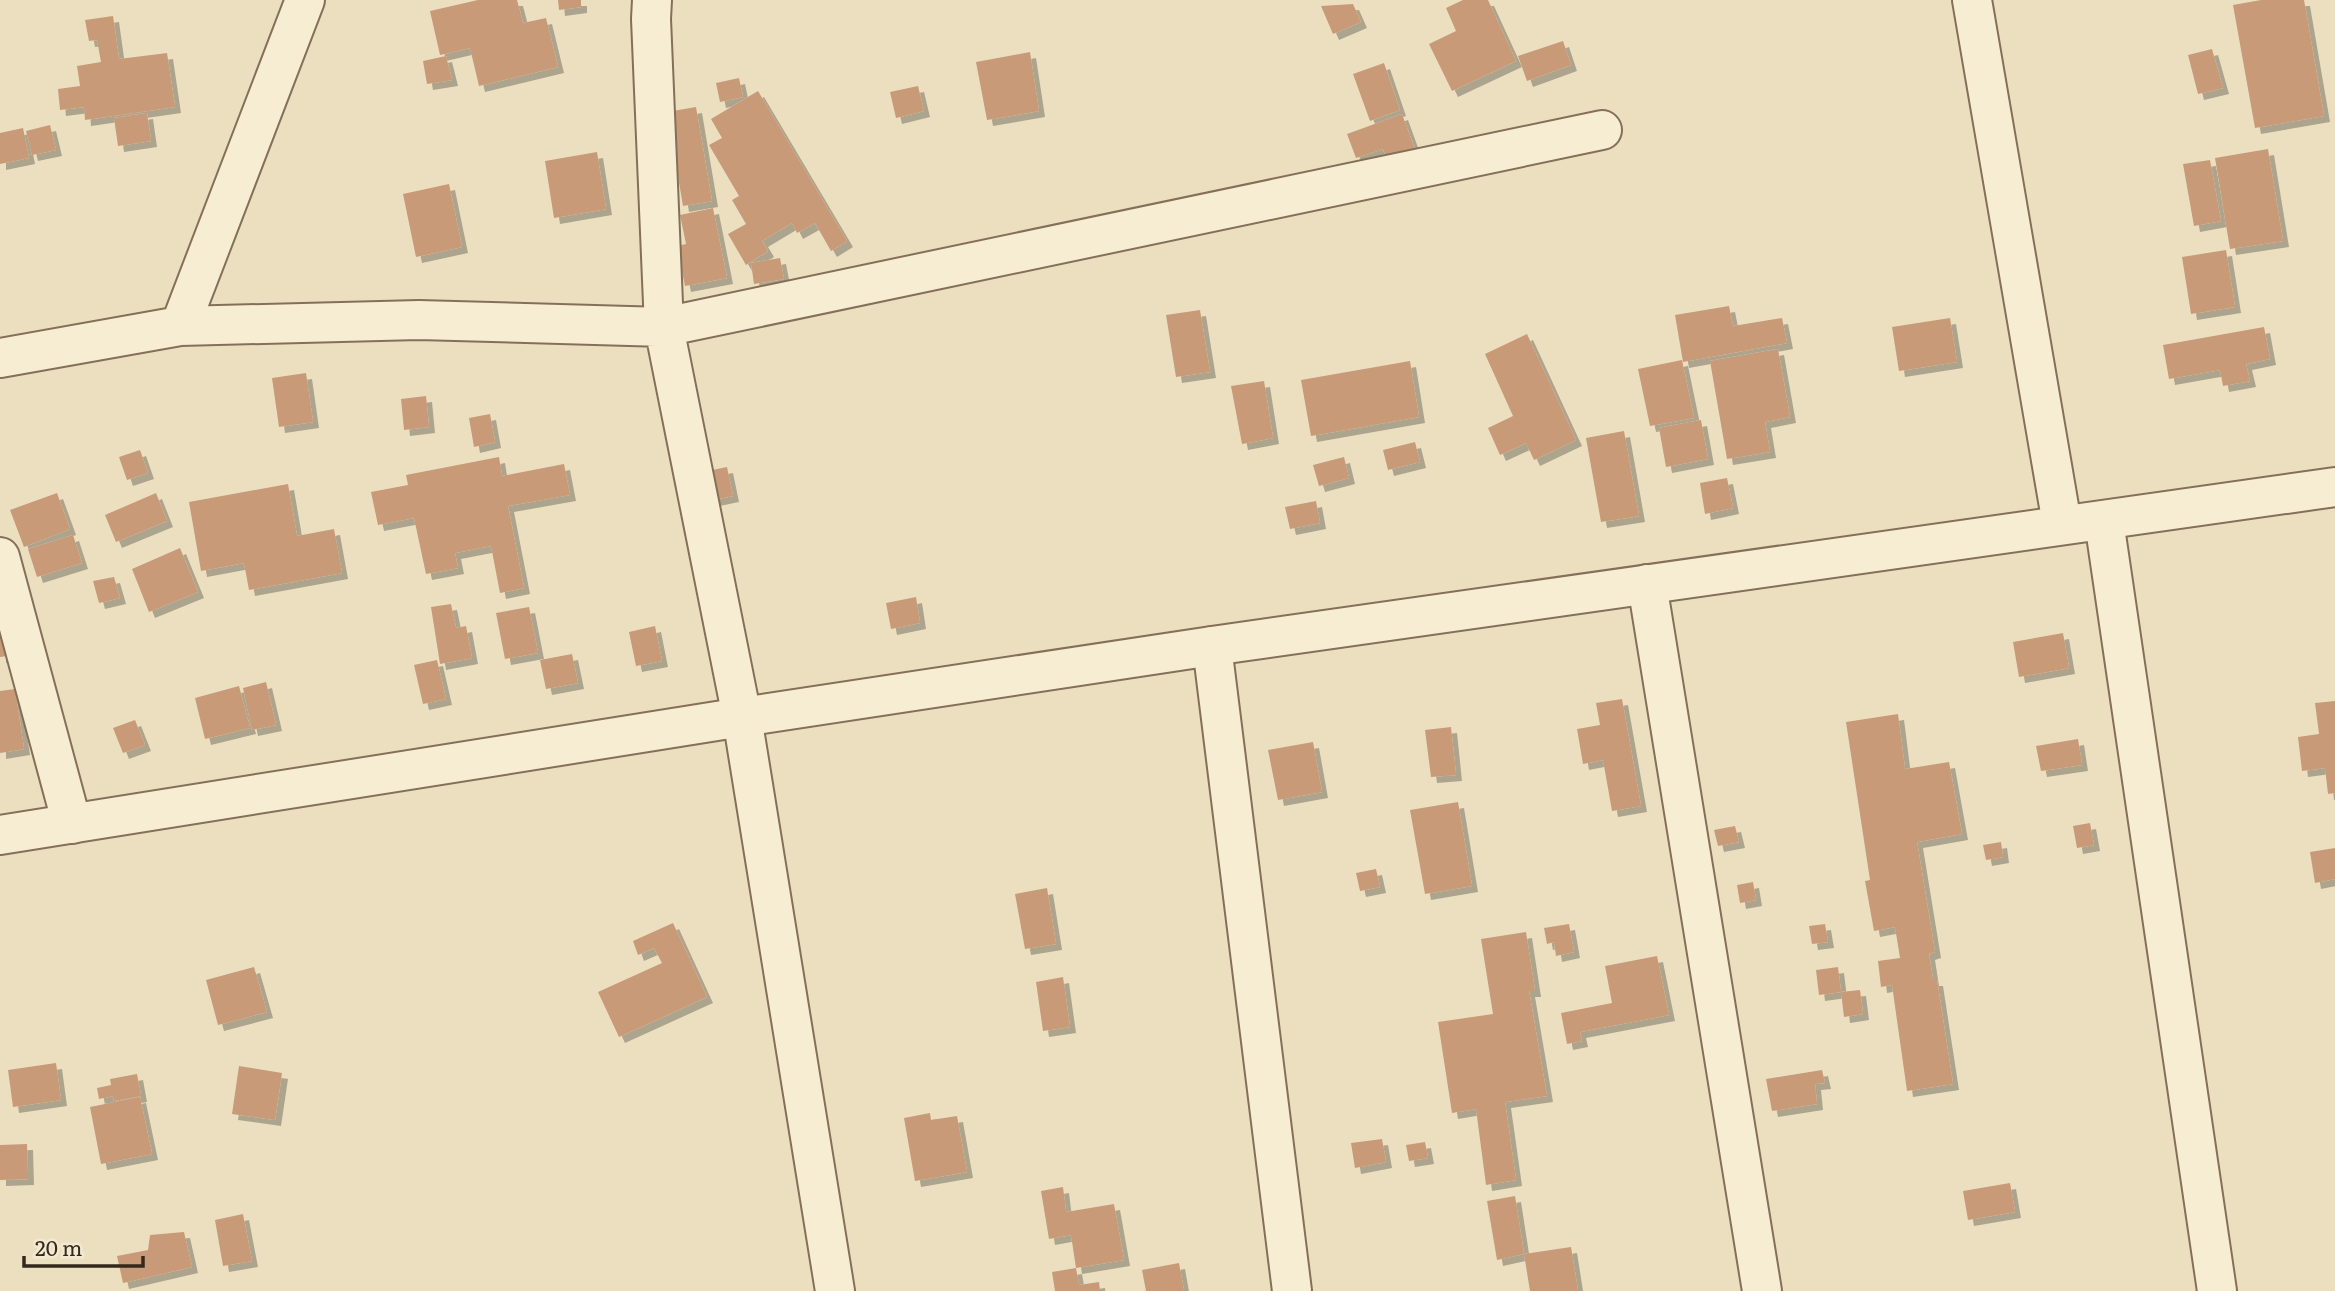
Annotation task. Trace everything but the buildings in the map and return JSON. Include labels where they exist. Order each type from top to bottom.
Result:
[{"type":"street","points":[[180,326],[305,0]]},
{"type":"street","points":[[652,0],[664,327],[741,717],[835,1291]]},
{"type":"street","points":[[1972,0],[2062,524]]},
{"type":"street","points":[[0,358],[180,326],[419,320],[664,327],[1602,130]]},
{"type":"street","points":[[0,835],[741,717],[1212,646],[2335,487]]},
{"type":"street","points":[[2104,521],[2217,1291]]},
{"type":"street","points":[[0,558],[72,824]]},
{"type":"street","points":[[1647,584],[1762,1291]]},
{"type":"street","points":[[1212,646],[1292,1291]]}]
